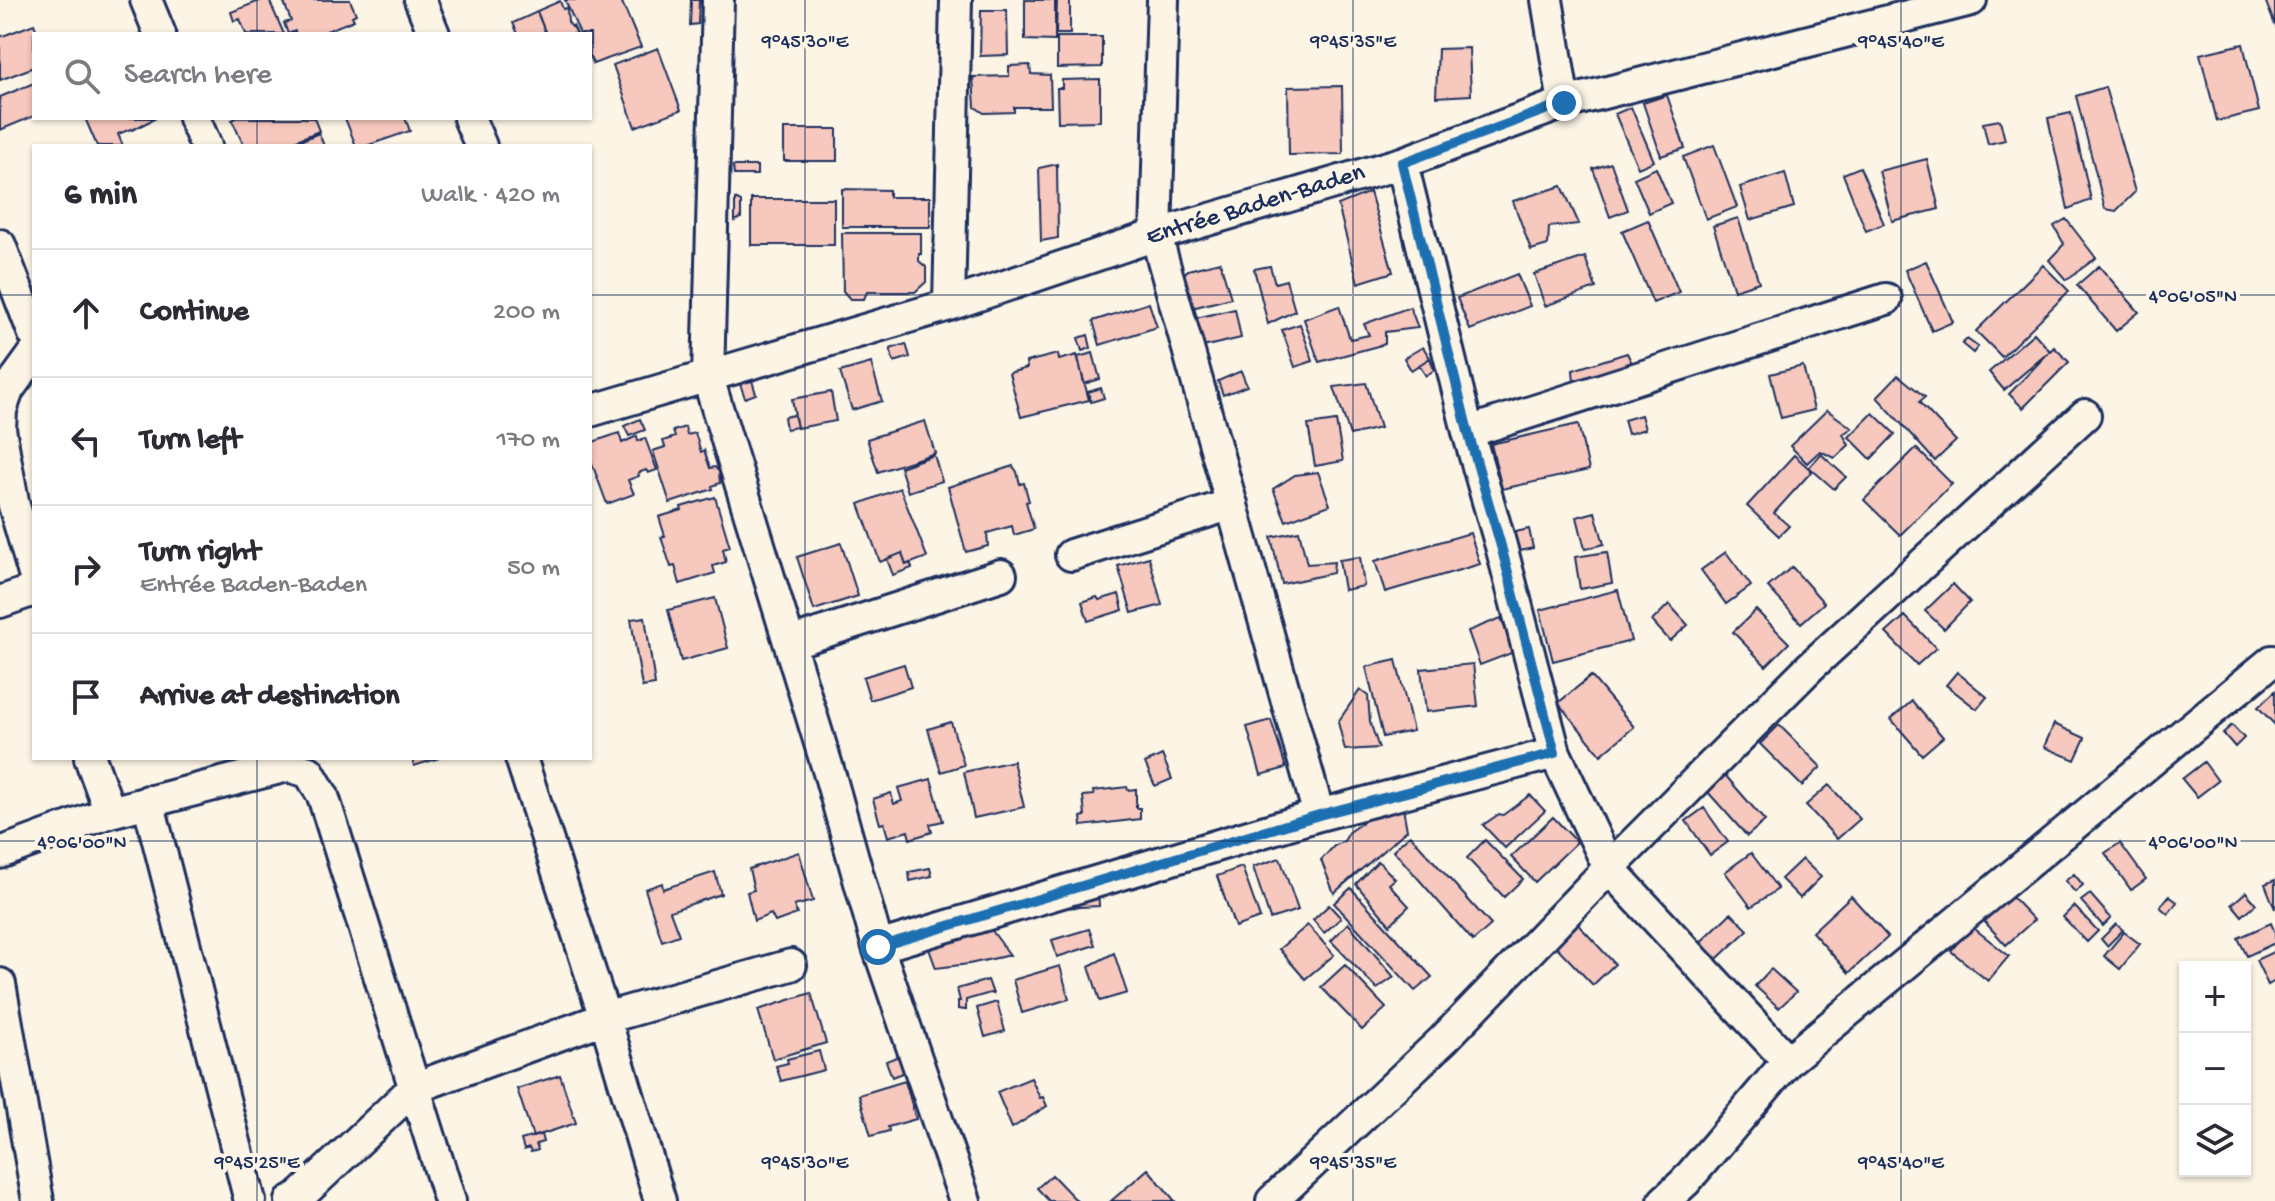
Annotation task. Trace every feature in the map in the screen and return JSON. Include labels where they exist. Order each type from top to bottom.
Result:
[{"type":"street","points":[[146,0],[159,32]]},
{"type":"street","points":[[420,0],[433,32]]},
{"type":"street","points":[[718,0],[708,378],[790,643],[878,947],[965,1201]]},
{"type":"street","points":[[949,305],[956,0]]},
{"type":"street","points":[[1163,0],[1156,235],[1319,815]]},
{"type":"street","points":[[1547,0],[1564,103]]},
{"type":"street","name":"Entrée Baden-Baden","points":[[592,409],[949,305],[1156,235],[1402,163],[1564,103],[1971,0]]},
{"type":"street","points":[[195,120],[205,144]]},
{"type":"street","points":[[470,120],[480,144]]},
{"type":"street","points":[[1402,163],[1468,432],[1555,753],[1609,868],[1788,1061]]},
{"type":"street","points":[[0,245],[32,329]]},
{"type":"street","points":[[1468,432],[1886,299]]},
{"type":"street","points":[[26,593],[0,429],[1,410],[8,390],[32,357]]},
{"type":"street","points":[[1272,1201],[1443,1040],[1810,667],[2085,415]]},
{"type":"street","points":[[1071,555],[1232,504]]},
{"type":"street","points":[[790,643],[1001,575]]},
{"type":"street","points":[[1664,1201],[1685,1182],[1788,1061],[2272,661]]},
{"type":"street","points":[[878,947],[1319,815],[1555,753]]},
{"type":"street","points":[[91,760],[110,812]]},
{"type":"street","points":[[522,760],[660,1201]]},
{"type":"street","points":[[0,853],[148,801],[287,766],[309,772],[323,796],[450,1201]]},
{"type":"street","points":[[148,801],[250,1201]]},
{"type":"street","points":[[291,1201],[414,1088],[605,1018],[791,965]]},
{"type":"street","points":[[0,984],[38,1201]]},
{"type":"building","points":[[269,0],[283,32],[245,32],[240,19],[234,21],[231,12]]},
{"type":"building","points":[[283,0],[350,0],[356,14],[352,16],[354,20],[324,32],[287,32],[284,23],[291,21]]},
{"type":"building","points":[[565,0],[621,0],[641,47],[593,64],[592,32],[579,32]]},
{"type":"building","points":[[691,0],[699,0],[698,24],[690,25]]},
{"type":"building","points":[[1025,0],[1055,0],[1055,41],[1025,40]]},
{"type":"building","points":[[1057,0],[1070,0],[1070,34],[1056,34]]},
{"type":"building","points":[[2265,0],[2275,0],[2275,26],[2273,20]]},
{"type":"building","points":[[560,1],[563,9],[567,8],[568,22],[576,32],[545,32],[537,11]]},
{"type":"building","points":[[981,10],[1007,10],[1008,55],[980,56]]},
{"type":"building","points":[[537,12],[545,32],[517,32],[513,23]]},
{"type":"building","points":[[34,24],[37,32],[32,32],[32,68],[0,80],[0,37]]},
{"type":"building","points":[[1057,37],[1102,37],[1102,67],[1057,68]]},
{"type":"building","points":[[2243,44],[2259,111],[2217,121],[2200,54]]},
{"type":"building","points":[[658,48],[681,110],[635,127],[613,65]]},
{"type":"building","points":[[1469,48],[1471,95],[1436,97],[1438,49]]},
{"type":"building","points":[[1030,65],[1031,74],[1050,75],[1051,107],[1014,107],[1014,112],[984,113],[975,107],[973,77],[1009,76],[1009,66]]},
{"type":"building","points":[[1100,79],[1100,121],[1058,122],[1057,88],[1062,88],[1062,80]]},
{"type":"building","points":[[32,84],[32,117],[0,130],[0,97]]},
{"type":"building","points":[[1342,86],[1343,154],[1289,155],[1288,87]]},
{"type":"building","points":[[2105,87],[2135,192],[2116,211],[2105,209],[2076,96]]},
{"type":"building","points":[[1667,95],[1685,148],[1661,156],[1643,103]]},
{"type":"building","points":[[1631,107],[1654,161],[1638,168],[1615,114]]},
{"type":"building","points":[[2071,113],[2091,200],[2068,209],[2048,118]]},
{"type":"building","points":[[86,120],[152,120],[118,134],[122,144],[96,144]]},
{"type":"building","points":[[232,120],[315,120],[319,131],[287,144],[243,144]]},
{"type":"building","points":[[346,120],[406,120],[410,131],[372,144],[355,144]]},
{"type":"building","points":[[2000,120],[2005,140],[1988,144],[1983,123]]},
{"type":"building","points":[[784,129],[837,129],[837,161],[784,161]]},
{"type":"building","points":[[319,133],[323,144],[293,144]]},
{"type":"building","points":[[1714,145],[1737,207],[1706,219],[1683,157]]},
{"type":"building","points":[[1927,159],[1939,209],[1892,221],[1879,171]]},
{"type":"building","points":[[1611,163],[1628,210],[1610,217],[1593,169]]},
{"type":"building","points":[[1057,164],[1058,238],[1041,241],[1039,168]]},
{"type":"building","points":[[733,166],[757,166],[757,175],[734,175]]},
{"type":"building","points":[[1860,167],[1884,224],[1866,231],[1843,174]]},
{"type":"building","points":[[1656,168],[1671,203],[1649,213],[1634,178]]},
{"type":"building","points":[[1785,173],[1794,207],[1750,220],[1740,187]]},
{"type":"building","points":[[1562,186],[1579,224],[1549,227],[1548,245],[1531,250],[1513,201]]},
{"type":"building","points":[[842,189],[889,190],[889,197],[930,197],[930,227],[842,227]]},
{"type":"building","points":[[1370,192],[1393,272],[1358,283],[1338,205]]},
{"type":"building","points":[[735,199],[741,202],[741,218],[735,221]]},
{"type":"building","points":[[751,199],[834,199],[834,245],[751,245]]},
{"type":"building","points":[[1738,218],[1759,282],[1734,290],[1713,226]]},
{"type":"building","points":[[2066,219],[2096,258],[2066,280],[2049,260],[2064,244],[2054,226]]},
{"type":"building","points":[[1648,220],[1679,292],[1653,303],[1622,231]]},
{"type":"building","points":[[842,233],[921,233],[919,261],[926,267],[926,282],[915,292],[867,292],[864,299],[850,299],[843,291]]},
{"type":"building","points":[[1585,257],[1596,288],[1545,306],[1534,274]]},
{"type":"building","points":[[1926,261],[1953,322],[1932,331],[1905,270]]},
{"type":"building","points":[[1220,262],[1231,298],[1188,309],[1178,280],[1188,270]]},
{"type":"building","points":[[2043,265],[2069,291],[2002,357],[1976,331]]},
{"type":"building","points":[[1270,266],[1275,283],[1286,280],[1295,311],[1268,324],[1254,269]]},
{"type":"building","points":[[2099,266],[2139,312],[2116,331],[2077,285]]},
{"type":"building","points":[[1517,274],[1530,306],[1470,330],[1457,298]]},
{"type":"building","points":[[1149,303],[1157,327],[1100,345],[1093,321]]},
{"type":"building","points":[[1339,306],[1350,339],[1369,335],[1364,324],[1410,307],[1418,328],[1385,332],[1385,344],[1319,362],[1304,319]]},
{"type":"building","points":[[1235,309],[1241,338],[1194,349],[1187,320]]},
{"type":"building","points":[[1300,324],[1313,361],[1295,367],[1282,330]]},
{"type":"building","points":[[2034,333],[2050,351],[2004,390],[1989,372]]},
{"type":"building","points":[[1088,335],[1091,348],[1082,351],[1078,338]]},
{"type":"building","points":[[1967,339],[1978,347],[1973,353],[1962,344]]},
{"type":"building","points":[[906,344],[910,357],[894,362],[890,349]]},
{"type":"building","points":[[1423,347],[1430,358],[1411,370],[1404,358]]},
{"type":"building","points":[[2054,347],[2069,362],[2023,408],[2009,394]]},
{"type":"building","points":[[1093,353],[1100,379],[1084,384],[1078,357]]},
{"type":"building","points":[[1627,353],[1639,377],[1575,395],[1573,370]]},
{"type":"building","points":[[1058,354],[1059,360],[1077,355],[1089,400],[1021,417],[1009,373],[1027,368],[1026,362]]},
{"type":"building","points":[[1430,358],[1434,370],[1426,376],[1419,365]]},
{"type":"building","points":[[871,363],[882,401],[852,410],[840,372]]},
{"type":"building","points":[[1803,366],[1814,410],[1781,418],[1770,374]]},
{"type":"building","points":[[1241,371],[1247,386],[1223,395],[1218,381]]},
{"type":"building","points":[[1898,375],[1925,397],[1919,402],[1956,441],[1935,461],[1877,397]]},
{"type":"building","points":[[751,377],[756,394],[745,398],[739,381]]},
{"type":"building","points":[[1366,383],[1380,428],[1350,435],[1334,387]]},
{"type":"building","points":[[1101,388],[1104,398],[1091,402],[1088,392]]},
{"type":"building","points":[[831,392],[836,421],[797,428],[792,399]]},
{"type":"building","points":[[1827,410],[1852,428],[1843,434],[1849,445],[1835,458],[1820,451],[1807,463],[1790,446]]},
{"type":"building","points":[[1873,413],[1895,434],[1871,459],[1849,437]]},
{"type":"building","points":[[794,415],[797,427],[786,429],[784,417]]},
{"type":"building","points":[[1641,415],[1645,429],[1628,434],[1624,420]]},
{"type":"building","points":[[640,419],[645,430],[629,436],[624,426]]},
{"type":"building","points":[[925,421],[935,453],[878,472],[867,439]]},
{"type":"building","points":[[1336,421],[1343,461],[1315,466],[1308,425]]},
{"type":"building","points":[[1578,424],[1589,470],[1502,489],[1491,444]]},
{"type":"building","points":[[685,427],[687,435],[695,433],[710,468],[715,467],[719,472],[720,483],[712,486],[713,489],[670,503],[653,451],[665,447],[663,441],[675,437],[673,431]]},
{"type":"building","points":[[619,433],[622,443],[637,436],[638,441],[645,438],[657,470],[638,473],[639,476],[628,480],[634,494],[607,504],[592,463],[592,442]]},
{"type":"building","points":[[1916,448],[1952,484],[1900,535],[1864,500]]},
{"type":"building","points":[[1821,454],[1846,477],[1834,489],[1809,467]]},
{"type":"building","points":[[934,455],[942,481],[908,492],[900,467]]},
{"type":"building","points":[[1794,455],[1812,471],[1774,513],[1789,526],[1779,536],[1747,506]]},
{"type":"building","points":[[1013,466],[1020,484],[1024,483],[1034,529],[1014,535],[1012,526],[987,533],[988,546],[966,552],[948,487]]},
{"type":"building","points":[[1318,472],[1330,505],[1286,521],[1273,489],[1295,475]]},
{"type":"building","points":[[900,488],[927,557],[906,565],[902,553],[880,562],[859,504]]},
{"type":"building","points":[[715,497],[730,547],[723,549],[726,562],[713,566],[715,573],[680,584],[661,537],[665,536],[659,517]]},
{"type":"building","points":[[1595,512],[1604,544],[1585,549],[1577,517]]},
{"type":"building","points":[[1529,529],[1533,548],[1516,552],[1511,533]]},
{"type":"building","points":[[1299,531],[1307,564],[1334,562],[1333,573],[1282,584],[1271,537]]},
{"type":"building","points":[[1470,533],[1480,564],[1385,592],[1375,561]]},
{"type":"building","points":[[841,543],[858,596],[814,610],[797,557]]},
{"type":"building","points":[[1607,552],[1612,583],[1580,589],[1575,557]]},
{"type":"building","points":[[1726,552],[1751,586],[1726,604],[1701,570]]},
{"type":"building","points":[[902,553],[906,565],[910,563],[912,568],[893,575],[887,559]]},
{"type":"building","points":[[1149,557],[1162,605],[1132,613],[1118,566]]},
{"type":"building","points":[[1360,557],[1364,586],[1344,590],[1339,560]]},
{"type":"building","points":[[1792,567],[1824,603],[1801,623],[1768,587]]},
{"type":"building","points":[[1953,584],[1970,602],[1944,629],[1925,611]]},
{"type":"building","points":[[1618,590],[1631,641],[1553,661],[1540,610]]},
{"type":"building","points":[[1119,594],[1123,610],[1088,621],[1082,602]]},
{"type":"building","points":[[715,598],[728,648],[681,661],[668,610]]},
{"type":"building","points":[[1669,604],[1688,625],[1670,641],[1652,621]]},
{"type":"building","points":[[1756,610],[1789,643],[1766,666],[1733,632]]},
{"type":"building","points":[[1905,616],[1936,648],[1917,665],[1886,633]]},
{"type":"building","points":[[645,617],[655,685],[642,687],[631,619]]},
{"type":"building","points":[[1501,618],[1514,652],[1480,665],[1468,631]]},
{"type":"building","points":[[1396,660],[1413,731],[1383,737],[1366,667]]},
{"type":"building","points":[[904,664],[911,687],[870,700],[863,677]]},
{"type":"building","points":[[1473,664],[1478,706],[1426,712],[1421,669]]},
{"type":"building","points":[[1957,672],[1987,697],[1977,709],[1946,685]]},
{"type":"building","points":[[1591,676],[1634,727],[1601,755],[1558,703]]},
{"type":"building","points":[[1360,690],[1368,696],[1370,722],[1379,748],[1345,750],[1338,722]]},
{"type":"building","points":[[2275,691],[2275,725],[2258,707]]},
{"type":"building","points":[[1912,701],[1943,737],[1922,755],[1891,719]]},
{"type":"building","points":[[1271,720],[1286,768],[1261,775],[1247,727]]},
{"type":"building","points":[[951,722],[964,765],[941,772],[928,729]]},
{"type":"building","points":[[2054,724],[2085,738],[2075,760],[2044,747]]},
{"type":"building","points":[[1779,725],[1821,767],[1802,786],[1760,744]]},
{"type":"building","points":[[2232,725],[2244,738],[2235,747],[2223,733]]},
{"type":"building","points":[[1162,755],[1172,779],[1155,786],[1145,763]]},
{"type":"building","points":[[412,760],[433,760],[414,766]]},
{"type":"building","points":[[1013,761],[1024,807],[974,818],[964,772]]},
{"type":"building","points":[[2204,762],[2218,781],[2197,797],[2182,779]]},
{"type":"building","points":[[1725,775],[1765,821],[1747,836],[1707,791]]},
{"type":"building","points":[[931,779],[943,821],[930,824],[932,832],[910,839],[908,831],[888,837],[884,823],[880,824],[873,799],[891,793],[894,804],[902,801],[898,788]]},
{"type":"building","points":[[1829,785],[1860,819],[1837,839],[1806,805]]},
{"type":"building","points":[[1127,787],[1128,790],[1136,789],[1136,808],[1140,808],[1140,819],[1082,826],[1081,817],[1085,816],[1083,796],[1094,795],[1093,791]]},
{"type":"building","points":[[1530,795],[1545,811],[1505,848],[1483,825]]},
{"type":"building","points":[[1403,808],[1407,830],[1334,893],[1321,860],[1334,846],[1344,841],[1350,831],[1379,811]]},
{"type":"building","points":[[1704,808],[1728,842],[1710,855],[1686,821]]},
{"type":"building","points":[[1553,817],[1577,842],[1535,882],[1511,857]]},
{"type":"building","points":[[1410,835],[1491,925],[1473,941],[1393,850]]},
{"type":"building","points":[[1485,840],[1523,879],[1504,897],[1467,858]]},
{"type":"building","points":[[2120,843],[2146,879],[2131,890],[2105,853]]},
{"type":"building","points":[[799,852],[813,901],[794,906],[797,914],[775,922],[771,914],[754,921],[747,892],[754,890],[749,869]]},
{"type":"building","points":[[1751,853],[1778,889],[1751,907],[1725,872]]},
{"type":"building","points":[[1280,858],[1298,910],[1270,919],[1253,867]]},
{"type":"building","points":[[1802,859],[1821,877],[1800,898],[1781,879]]},
{"type":"building","points":[[1378,861],[1395,879],[1389,884],[1409,906],[1390,925],[1356,884]]},
{"type":"building","points":[[1242,867],[1260,918],[1235,927],[1217,876]]},
{"type":"building","points":[[930,868],[932,876],[910,881],[909,872]]},
{"type":"building","points":[[715,872],[721,894],[670,911],[679,935],[662,941],[645,889],[662,883],[663,889]]},
{"type":"building","points":[[2074,874],[2083,885],[2075,892],[2065,881]]},
{"type":"building","points":[[2275,880],[2275,909],[2265,884]]},
{"type":"building","points":[[1098,888],[1099,906],[1040,909]]},
{"type":"building","points":[[1351,888],[1432,977],[1415,991],[1334,903]]},
{"type":"building","points":[[2246,892],[2256,904],[2242,916],[2232,904]]},
{"type":"building","points":[[2090,894],[2111,918],[2103,926],[2081,901]]},
{"type":"building","points":[[2010,895],[2034,920],[2006,945],[1983,920]]},
{"type":"building","points":[[1851,896],[1888,937],[1849,973],[1812,932]]},
{"type":"building","points":[[2169,896],[2177,902],[2168,914],[2160,907]]},
{"type":"building","points":[[1329,905],[1341,918],[1324,933],[1313,920]]},
{"type":"building","points":[[2074,906],[2098,931],[2087,942],[2063,917]]},
{"type":"building","points":[[1731,913],[1748,930],[1706,969],[1690,952]]},
{"type":"building","points":[[1574,920],[1615,964],[1593,985],[1551,941]]},
{"type":"building","points":[[1348,923],[1394,977],[1377,989],[1331,941]]},
{"type":"building","points":[[2271,923],[2275,943],[2247,956],[2238,938]]},
{"type":"building","points":[[2116,924],[2123,930],[2107,946],[2101,939]]},
{"type":"building","points":[[1308,925],[1334,955],[1305,979],[1279,949]]},
{"type":"building","points":[[1971,926],[2009,956],[1988,981],[1951,951]]},
{"type":"building","points":[[990,928],[1010,955],[936,968],[928,946]]},
{"type":"building","points":[[1089,929],[1095,945],[1057,957],[1052,940]]},
{"type":"building","points":[[2124,932],[2140,944],[2120,969],[2104,956]]},
{"type":"building","points":[[2275,951],[2275,981],[2268,985],[2256,960]]},
{"type":"building","points":[[1114,953],[1127,993],[1100,1001],[1089,966]]},
{"type":"building","points":[[1345,965],[1386,1008],[1362,1030],[1321,987]]},
{"type":"building","points":[[1060,966],[1069,999],[1022,1013],[1013,980]]},
{"type":"building","points":[[1771,969],[1796,992],[1779,1008],[1755,986]]},
{"type":"building","points":[[988,980],[993,994],[966,1000],[966,1010],[958,1009],[957,989]]},
{"type":"building","points":[[811,993],[826,1043],[773,1059],[758,1010]]},
{"type":"building","points":[[997,1002],[1005,1031],[985,1037],[977,1008]]},
{"type":"building","points":[[819,1051],[824,1070],[781,1081],[776,1066],[788,1063],[787,1059]]},
{"type":"building","points":[[899,1056],[905,1072],[892,1077],[886,1061]]},
{"type":"building","points":[[560,1075],[576,1123],[533,1137],[517,1089]]},
{"type":"building","points":[[1031,1078],[1047,1106],[1012,1128],[997,1092]]},
{"type":"building","points":[[905,1081],[916,1119],[888,1127],[889,1131],[871,1136],[859,1095]]},
{"type":"building","points":[[541,1134],[543,1142],[536,1144],[538,1150],[524,1150],[521,1140]]},
{"type":"building","points":[[1148,1169],[1175,1201],[1111,1201]]},
{"type":"building","points":[[1052,1175],[1077,1201],[1049,1201],[1037,1188]]},
{"type":"route","points":[[878,947],[1319,815],[1555,753],[1468,432],[1402,163],[1564,103]]}]
